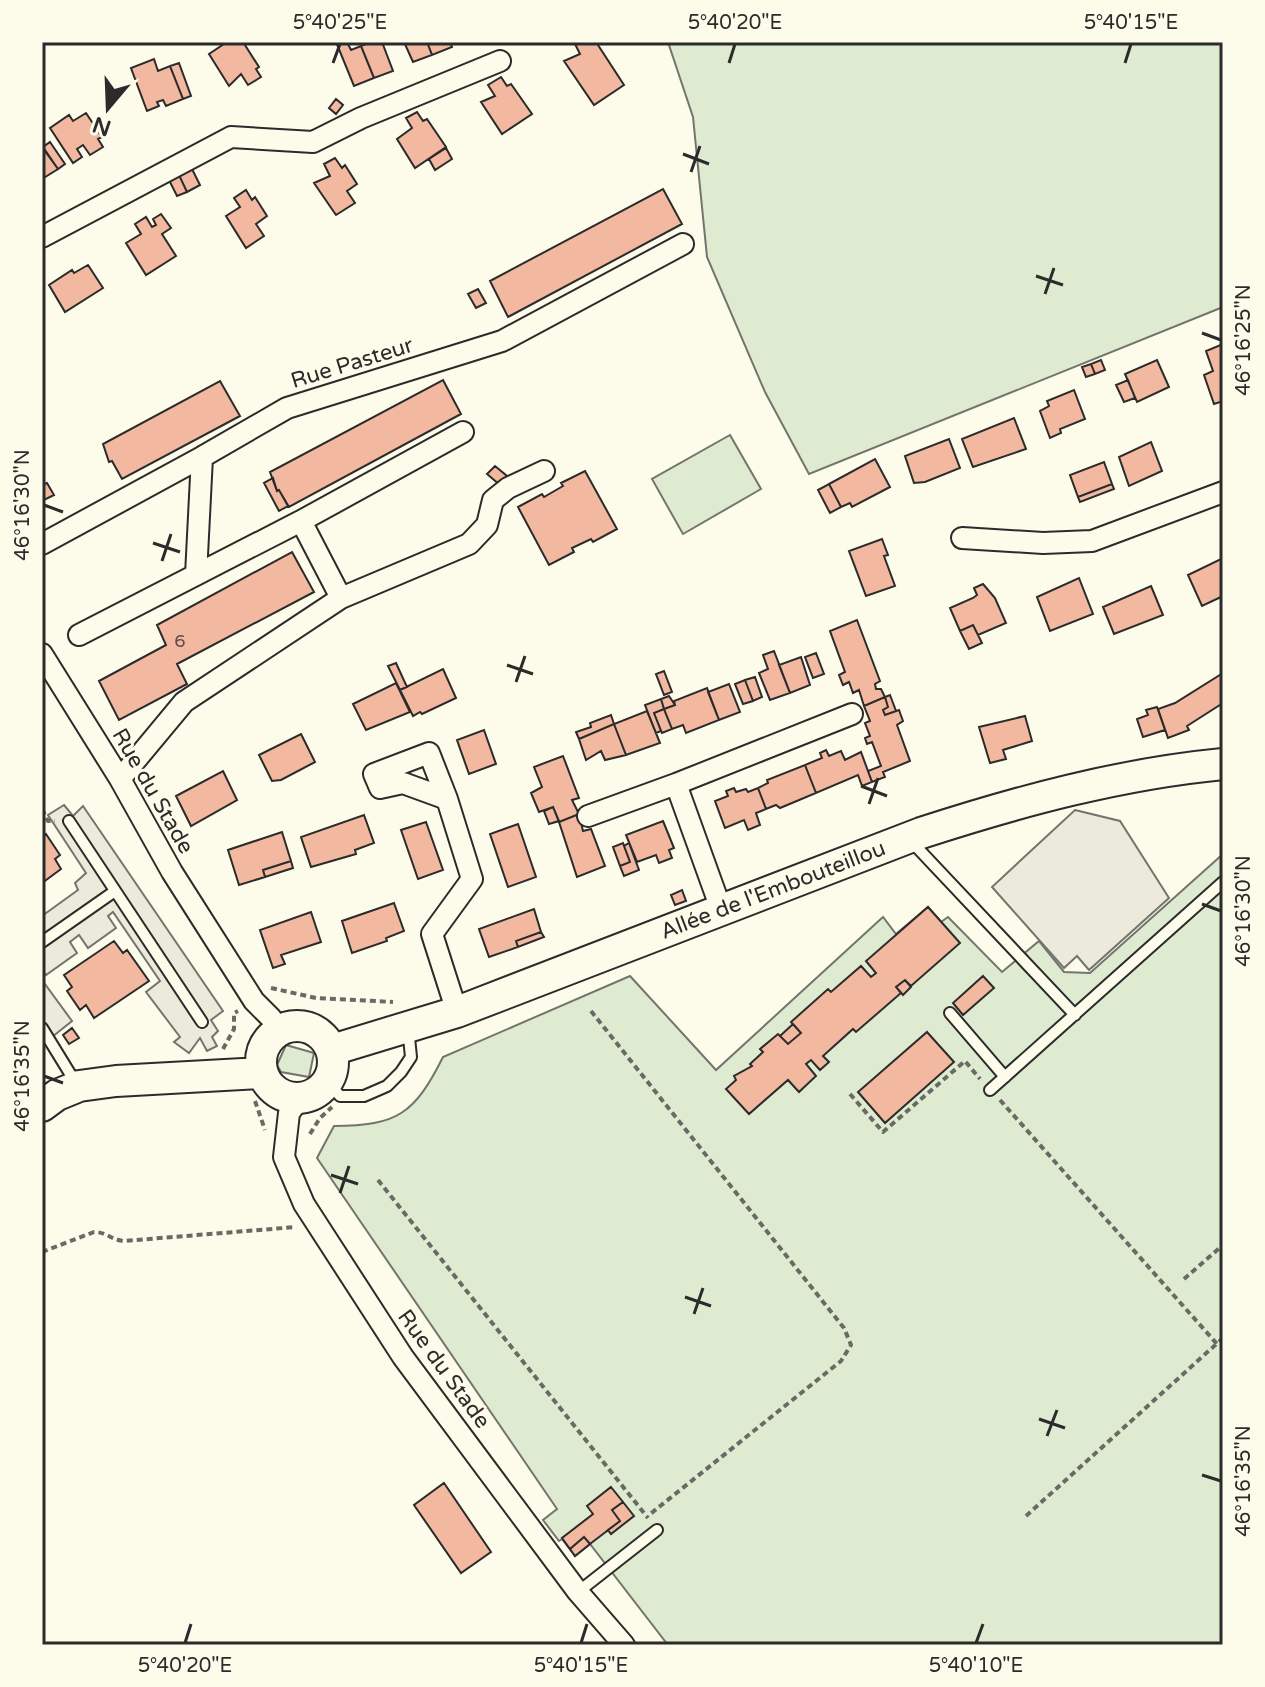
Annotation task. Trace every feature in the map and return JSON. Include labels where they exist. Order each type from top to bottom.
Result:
[{"type":"street","points":[[42,237],[231,137],[313,142],[361,118],[500,61]]},
{"type":"street","name":"Rue Pasteur","points":[[42,544],[287,408],[502,341],[683,244]]},
{"type":"street","points":[[79,635],[301,521],[463,432]]},
{"type":"street","points":[[196,575],[202,457]]},
{"type":"street","points":[[120,779],[184,702],[341,598],[469,544],[487,525],[493,500],[508,488],[544,471]]},
{"type":"street","points":[[962,538],[1043,543],[1092,541],[1223,492]]},
{"type":"street","points":[[301,521],[341,598]]},
{"type":"street","name":"Rue du Stade","points":[[42,654],[120,779],[172,872],[254,1001],[278,1030]]},
{"type":"street","points":[[588,816],[852,714]]},
{"type":"street","name":"Allée de l'Embouteillou","points":[[332,1050],[457,1012],[908,838],[988,812],[1070,790],[1149,774],[1223,764]]},
{"type":"street","points":[[676,784],[721,909]]},
{"type":"street","points":[[447,799],[472,879],[432,934],[457,1012]]},
{"type":"street","points":[[293,1025],[310,1027],[324,1036],[332,1050],[334,1066],[328,1082],[316,1093],[300,1098],[284,1096],[270,1087],[262,1073],[260,1056],[266,1041],[278,1030],[293,1025]]},
{"type":"street","points":[[42,1106],[57,1095],[79,1086],[262,1073]]},
{"type":"street","name":"Rue du Stade","points":[[300,1098],[289,1113],[284,1157],[304,1204],[403,1357],[578,1592],[624,1645]]},
{"type":"lane","points":[[69,821],[202,1022]]},
{"type":"lane","points":[[908,838],[1075,1015]]},
{"type":"lane","points":[[990,1090],[1223,882]]},
{"type":"lane","points":[[42,942],[115,891]]},
{"type":"lane","points":[[950,1013],[1005,1077]]},
{"type":"lane","points":[[42,1028],[79,1086]]},
{"type":"lane","points":[[328,1082],[340,1096],[364,1096],[387,1086],[411,1057],[408,1028]]},
{"type":"lane","points":[[578,1592],[657,1530]]},
{"type":"path","points":[[591,1011],[844,1328],[851,1345],[841,1361],[647,1517]]},
{"type":"path","points":[[850,1094],[883,1132],[965,1061],[1217,1344]]},
{"type":"path","points":[[378,1180],[657,1530]]},
{"type":"path","points":[[42,1252],[94,1232],[102,1232],[114,1241],[124,1241],[285,1229],[316,1223]]},
{"type":"path","points":[[1184,1279],[1223,1245]]},
{"type":"path","points":[[1026,1516],[1223,1338]]},
{"type":"green space","points":[[668,42],[1223,42],[1223,307],[809,474],[765,392],[707,257],[693,117]]},
{"type":"green space","points":[[730,435],[761,489],[683,534],[652,479]]},
{"type":"green space","points":[[1223,854],[1223,1645],[668,1645],[590,1544],[575,1556],[543,1520],[557,1509],[317,1158],[334,1126],[389,1119],[413,1103],[443,1057],[630,976],[716,1070],[883,917],[896,934],[928,907],[941,922],[948,917],[1002,972],[1039,941],[1064,972],[1090,973]]},
{"type":"green space","points":[[286,1045],[314,1053],[309,1077],[281,1072],[277,1065]]},
{"type":"shaded area","points":[[64,805],[73,816],[83,806],[223,1011],[211,1020],[218,1031],[212,1037],[217,1046],[207,1051],[200,1038],[189,1053],[174,1042],[180,1037],[146,992],[160,981],[113,912],[108,916],[116,928],[88,948],[79,935],[70,942],[77,953],[46,975],[42,969],[42,916],[78,890],[75,883],[86,873],[48,815]]},
{"type":"shaded area","points":[[1075,810],[1120,821],[1169,898],[1089,970],[1077,956],[1064,968],[992,887]]},
{"type":"shaded area","points":[[42,980],[72,1021],[42,1045]]},
{"type":"building","points":[[227,42],[243,42],[259,67],[256,69],[261,77],[248,85],[241,74],[229,86],[209,54]]},
{"type":"building","points":[[336,42],[347,42],[351,50],[361,46],[374,78],[354,86]]},
{"type":"building","points":[[382,42],[393,71],[374,78],[361,46]]},
{"type":"building","points":[[404,42],[427,42],[432,55],[413,62]]},
{"type":"building","points":[[427,42],[450,42],[452,47],[432,55]]},
{"type":"building","points":[[574,42],[596,42],[624,85],[594,105],[564,61],[580,54]]},
{"type":"building","points":[[154,59],[158,71],[170,66],[183,99],[166,106],[163,100],[157,102],[159,106],[147,111],[131,68]]},
{"type":"building","points":[[179,63],[191,96],[183,99],[170,66]]},
{"type":"building","points":[[501,77],[507,86],[511,84],[532,114],[502,134],[481,102],[495,96],[488,85]]},
{"type":"building","points":[[336,99],[343,105],[336,114],[329,108]]},
{"type":"building","points":[[417,112],[423,121],[427,119],[446,147],[415,168],[397,139],[412,128],[406,118]]},
{"type":"building","points":[[86,113],[102,137],[98,139],[103,147],[90,155],[83,145],[77,149],[82,157],[73,163],[50,128],[69,115],[73,121]]},
{"type":"building","points":[[50,142],[65,164],[58,169],[43,147]]},
{"type":"building","points":[[42,147],[58,169],[42,179]]},
{"type":"building","points":[[446,148],[452,159],[435,170],[429,159]]},
{"type":"building","points":[[335,158],[342,168],[345,165],[357,184],[347,191],[355,203],[336,215],[314,183],[330,176],[324,164]]},
{"type":"building","points":[[192,169],[200,185],[187,192],[179,175]]},
{"type":"building","points":[[179,175],[187,192],[177,196],[169,180]]},
{"type":"building","points":[[663,189],[682,224],[508,317],[490,281]]},
{"type":"building","points":[[246,190],[252,200],[255,197],[267,216],[256,224],[264,236],[246,248],[226,216],[240,207],[234,198]]},
{"type":"building","points":[[161,214],[171,228],[162,234],[176,256],[146,275],[126,243],[141,234],[135,224],[146,217],[152,227],[156,225],[153,219]]},
{"type":"building","points":[[88,265],[103,288],[65,312],[49,285],[72,270],[74,273]]},
{"type":"building","points":[[478,289],[486,303],[476,308],[468,294]]},
{"type":"building","points":[[1223,344],[1223,401],[1214,404],[1204,375],[1213,371],[1206,351]]},
{"type":"building","points":[[1101,360],[1105,370],[1095,374],[1091,364]]},
{"type":"building","points":[[1157,360],[1169,387],[1137,402],[1125,374]]},
{"type":"building","points":[[1091,364],[1095,374],[1086,377],[1082,367]]},
{"type":"building","points":[[443,380],[461,414],[289,507],[277,491],[270,472]]},
{"type":"building","points":[[1128,380],[1135,398],[1124,402],[1116,385]]},
{"type":"building","points":[[220,381],[240,416],[122,479],[112,461],[109,462],[103,444]]},
{"type":"building","points":[[1074,390],[1085,419],[1060,429],[1061,433],[1050,438],[1040,411],[1049,406],[1047,401]]},
{"type":"building","points":[[1014,418],[1026,449],[973,467],[962,439]]},
{"type":"building","points":[[949,439],[960,468],[925,482],[914,483],[905,456]]},
{"type":"building","points":[[1151,442],[1162,471],[1129,486],[1119,457]]},
{"type":"building","points":[[875,459],[890,487],[852,507],[850,503],[841,507],[829,484]]},
{"type":"building","points":[[1104,462],[1112,484],[1078,497],[1070,475]]},
{"type":"building","points":[[495,466],[507,476],[500,485],[487,474]]},
{"type":"building","points":[[585,471],[617,529],[593,542],[591,539],[572,548],[574,552],[549,565],[518,507],[542,494],[544,497],[563,486],[561,483]]},
{"type":"building","points":[[273,478],[277,491],[288,506],[279,511],[264,483]]},
{"type":"building","points":[[47,483],[54,495],[42,501],[42,485]]},
{"type":"building","points":[[829,484],[841,507],[830,513],[818,490]]},
{"type":"building","points":[[1112,484],[1114,489],[1080,502],[1078,497]]},
{"type":"building","points":[[882,539],[888,555],[884,556],[895,586],[866,596],[849,551]]},
{"type":"building","points":[[292,552],[314,592],[177,664],[187,684],[119,720],[99,681],[166,645],[157,625]]},
{"type":"building","points":[[1223,558],[1223,596],[1202,606],[1188,575]]},
{"type":"building","points":[[1079,578],[1093,614],[1050,631],[1037,597]]},
{"type":"building","points":[[983,584],[995,598],[1006,623],[978,635],[973,625],[960,631],[950,608],[973,598],[977,595],[974,588]]},
{"type":"building","points":[[1151,586],[1163,615],[1114,634],[1103,607]]},
{"type":"building","points":[[857,620],[880,681],[875,684],[876,689],[881,689],[885,697],[864,706],[859,690],[853,693],[849,682],[843,685],[839,675],[845,672],[830,631]]},
{"type":"building","points":[[973,625],[982,643],[969,649],[960,631]]},
{"type":"building","points":[[774,651],[790,693],[770,700],[759,673],[768,669],[763,655]]},
{"type":"building","points":[[816,653],[824,674],[813,678],[805,657]]},
{"type":"building","points":[[801,657],[810,685],[790,693],[779,665]]},
{"type":"building","points":[[396,663],[407,687],[400,690],[388,666]]},
{"type":"building","points":[[443,669],[456,698],[413,716],[400,690]]},
{"type":"building","points":[[664,671],[672,692],[664,695],[656,674]]},
{"type":"building","points":[[1223,673],[1223,703],[1187,726],[1189,730],[1168,738],[1158,709],[1175,703]]},
{"type":"building","points":[[755,677],[762,697],[753,701],[745,680]]},
{"type":"building","points":[[745,680],[753,701],[743,704],[735,684]]},
{"type":"building","points":[[396,683],[410,712],[366,730],[353,704]]},
{"type":"building","points":[[729,684],[740,712],[719,720],[708,692]]},
{"type":"building","points":[[707,688],[719,720],[686,733],[683,725],[672,729],[664,709],[675,705],[674,701]]},
{"type":"building","points":[[890,695],[896,711],[885,715],[883,710],[888,707],[885,697]]},
{"type":"building","points":[[669,696],[675,705],[664,709],[661,699]]},
{"type":"building","points":[[885,697],[888,707],[883,710],[885,715],[899,710],[903,721],[897,725],[910,761],[883,772],[885,777],[872,782],[868,771],[881,766],[872,742],[867,744],[865,738],[870,736],[865,723],[870,721],[864,706]]},
{"type":"building","points":[[661,699],[664,709],[654,713],[661,731],[656,733],[645,705]]},
{"type":"building","points":[[1157,707],[1165,730],[1143,737],[1137,719],[1148,715],[1146,710]]},
{"type":"building","points":[[664,709],[672,729],[662,733],[654,713]]},
{"type":"building","points":[[647,711],[660,743],[626,755],[614,724]]},
{"type":"building","points":[[611,715],[614,724],[579,739],[576,732]]},
{"type":"building","points":[[1025,716],[1032,741],[1003,750],[1006,759],[990,763],[979,727]]},
{"type":"building","points":[[614,724],[626,755],[605,760],[601,751],[586,760],[579,739]]},
{"type":"building","points":[[484,730],[496,764],[469,774],[457,740]]},
{"type":"building","points":[[301,734],[315,762],[281,780],[272,781],[259,755]]},
{"type":"building","points":[[826,750],[829,756],[841,751],[845,760],[861,752],[872,782],[862,786],[858,775],[816,793],[805,765],[822,758],[820,753]]},
{"type":"building","points":[[563,756],[579,798],[572,800],[579,814],[559,822],[553,807],[539,812],[531,793],[542,787],[534,767]]},
{"type":"building","points":[[805,765],[816,793],[780,808],[776,805],[766,809],[758,788],[768,783],[767,780]]},
{"type":"building","points":[[223,771],[237,800],[191,826],[176,796]]},
{"type":"building","points":[[734,788],[736,792],[746,789],[748,792],[758,788],[766,809],[756,813],[760,825],[748,830],[744,820],[725,828],[715,801],[728,796],[726,791]]},
{"type":"building","points":[[553,807],[559,821],[549,824],[544,811]]},
{"type":"building","points":[[579,814],[583,831],[591,829],[605,866],[577,877],[559,822]]},
{"type":"building","points":[[364,815],[374,843],[355,850],[356,854],[311,867],[301,837]]},
{"type":"building","points":[[663,821],[674,848],[669,850],[672,858],[659,863],[656,855],[637,862],[626,835]]},
{"type":"building","points":[[426,822],[443,870],[418,879],[401,830]]},
{"type":"building","points":[[518,824],[536,877],[508,887],[490,834]]},
{"type":"building","points":[[282,832],[291,861],[263,870],[265,877],[239,885],[228,850]]},
{"type":"building","points":[[46,834],[60,855],[55,859],[61,869],[42,883],[42,837]]},
{"type":"building","points":[[623,843],[630,862],[620,866],[613,847]]},
{"type":"building","points":[[629,843],[639,870],[624,876],[620,866],[630,862],[624,846]]},
{"type":"building","points":[[291,861],[293,868],[265,877],[263,870]]},
{"type":"building","points":[[682,890],[686,901],[675,905],[671,895]]},
{"type":"building","points":[[394,903],[404,931],[386,938],[387,941],[352,953],[342,921]]},
{"type":"building","points":[[928,907],[960,943],[911,986],[905,980],[896,987],[901,993],[823,1056],[829,1062],[820,1070],[811,1060],[806,1064],[816,1076],[799,1092],[788,1080],[749,1114],[726,1089],[736,1080],[734,1076],[752,1066],[750,1064],[763,1052],[760,1049],[778,1034],[788,1044],[801,1033],[791,1022],[828,989],[831,992],[861,966],[871,977],[876,973],[866,961]]},
{"type":"building","points":[[534,909],[541,932],[516,941],[518,947],[489,957],[479,929]]},
{"type":"building","points":[[311,912],[321,942],[281,955],[285,964],[273,968],[260,930]]},
{"type":"building","points":[[541,932],[544,937],[518,947],[516,941]]},
{"type":"building","points":[[114,941],[123,953],[127,950],[149,981],[94,1018],[86,1005],[80,1010],[67,991],[72,987],[64,975]]},
{"type":"building","points":[[983,976],[994,988],[963,1015],[953,1003]]},
{"type":"building","points":[[905,980],[911,987],[903,995],[896,987]]},
{"type":"building","points":[[793,1024],[801,1033],[788,1044],[780,1036]]},
{"type":"building","points":[[72,1028],[79,1038],[69,1044],[63,1035]]},
{"type":"building","points":[[927,1032],[954,1062],[885,1123],[858,1092]]},
{"type":"building","points":[[444,1483],[491,1552],[461,1573],[414,1505]]},
{"type":"building","points":[[611,1487],[623,1502],[612,1510],[620,1521],[590,1544],[584,1537],[570,1549],[562,1538],[593,1514],[587,1506]]},
{"type":"building","points":[[623,1502],[634,1516],[611,1534],[608,1530],[620,1521],[612,1510]]},
{"type":"building","points":[[584,1537],[590,1544],[575,1556],[570,1549]]}]
